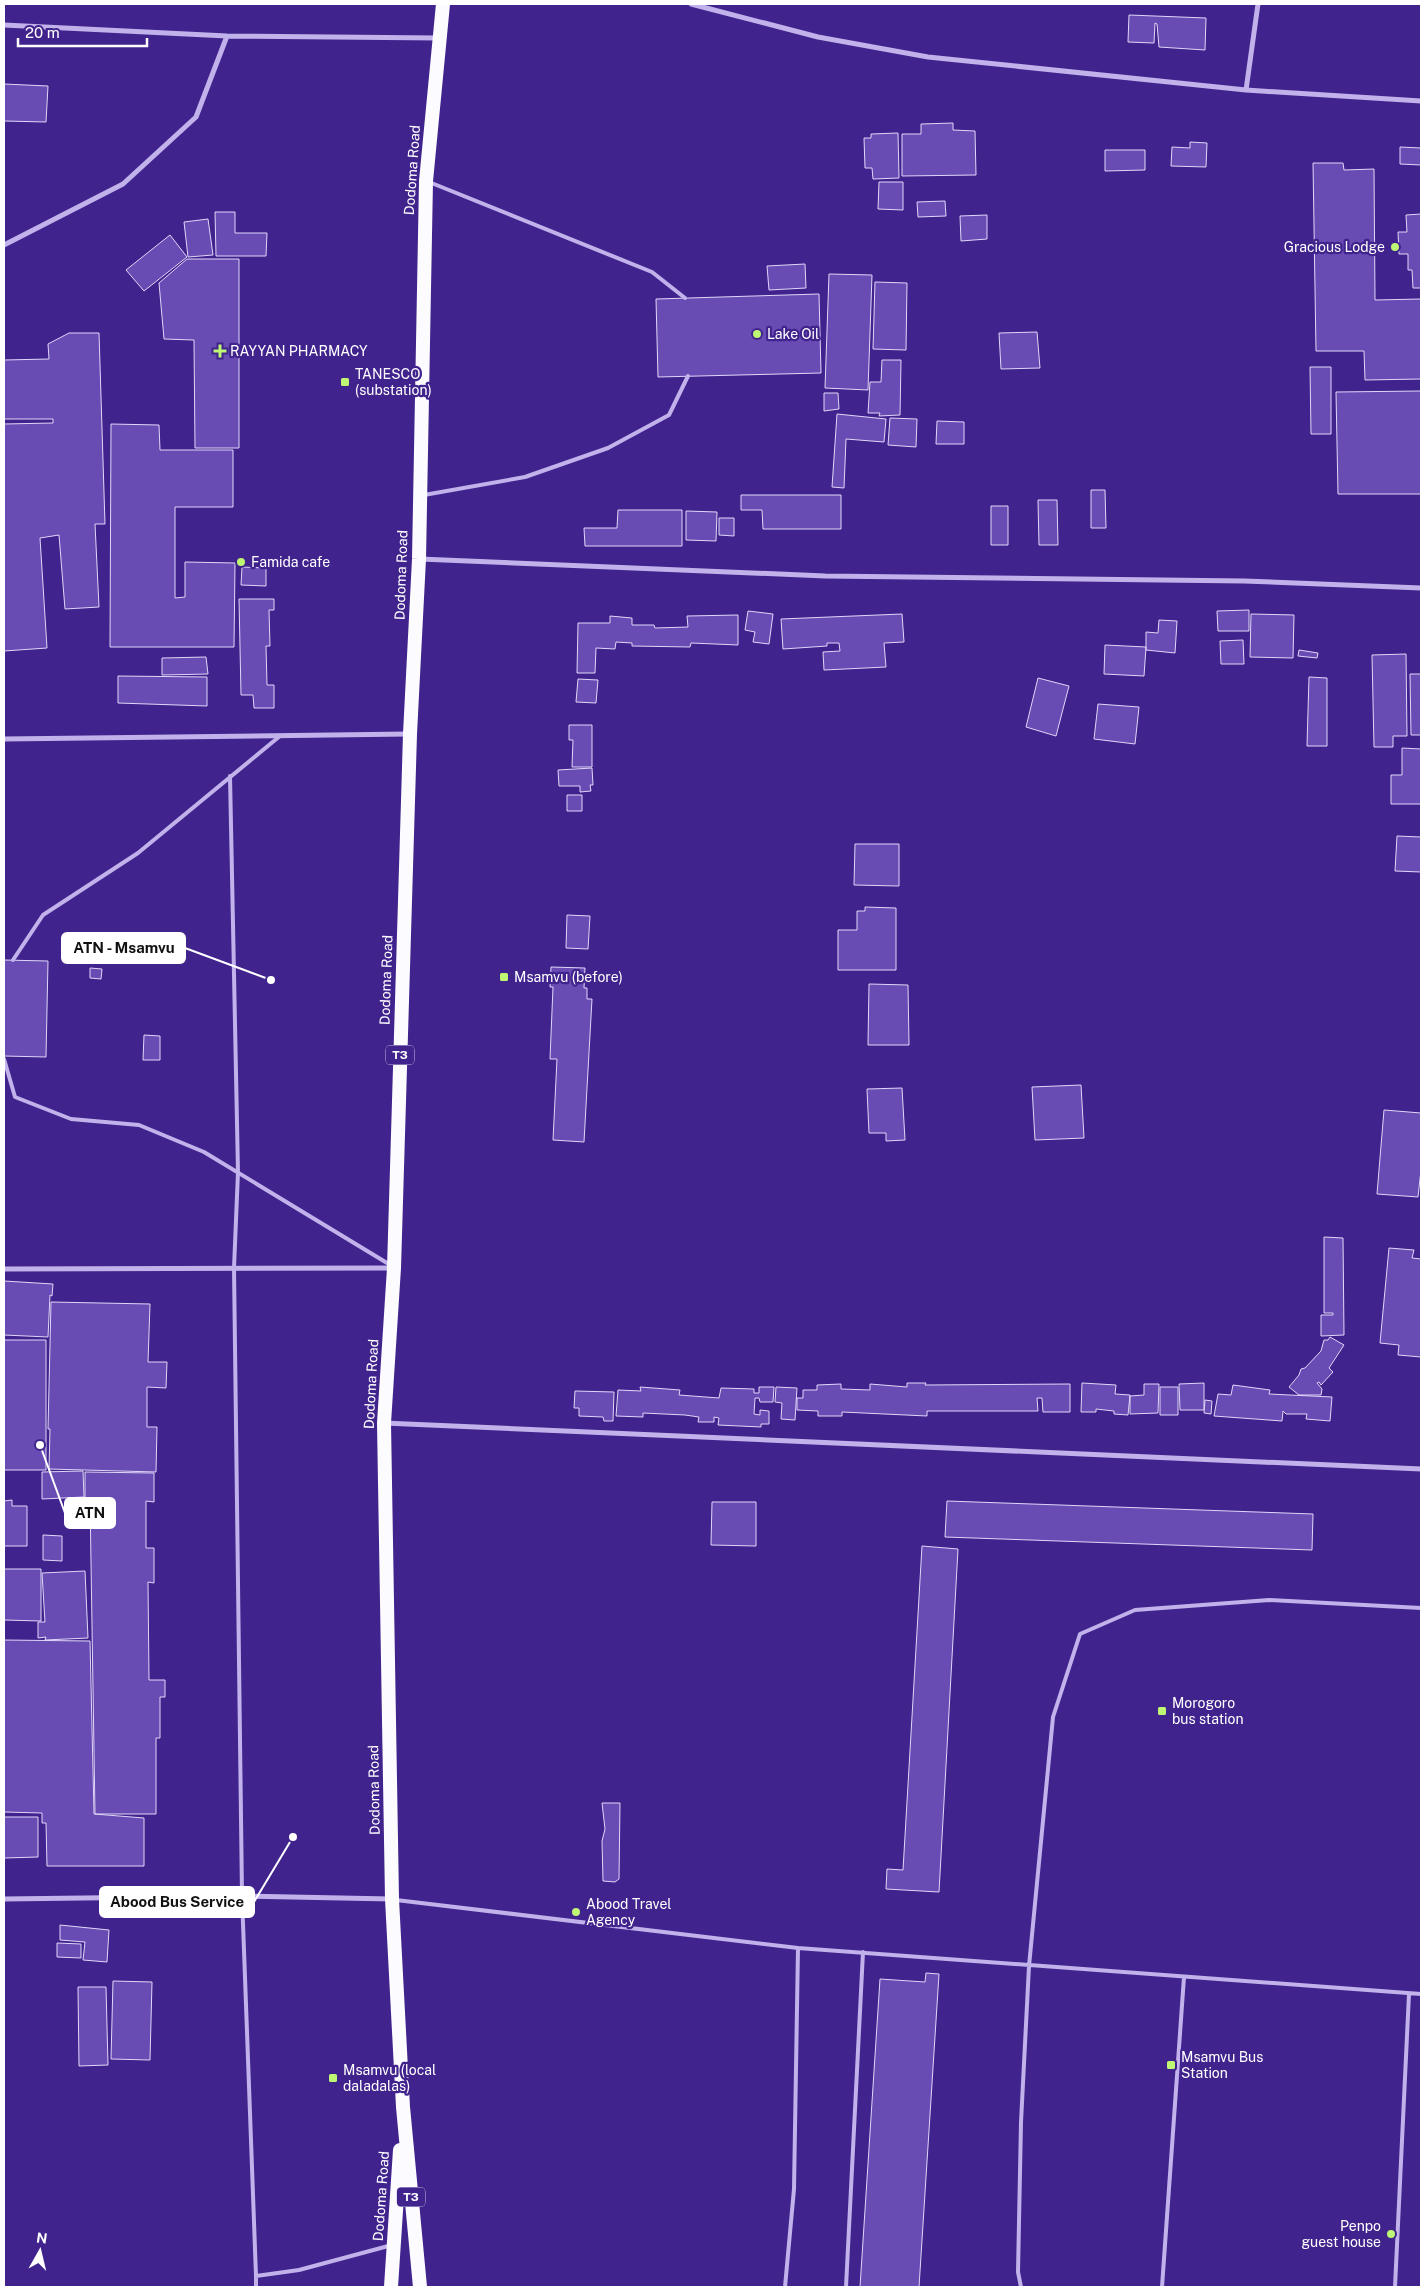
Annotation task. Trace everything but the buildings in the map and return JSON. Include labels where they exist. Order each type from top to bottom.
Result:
[{"type":"highway","name":"Dodoma Road","points":[[420,2287],[403,2107],[392,1899],[384,1423],[394,1268],[410,734],[419,559],[426,181],[443,4]]},
{"type":"highway","name":"Dodoma Road","points":[[391,2287],[403,2107]]},
{"type":"street","points":[[690,4],[818,37],[928,57],[1246,90],[1421,100]]},
{"type":"street","points":[[1246,90],[1258,4]]},
{"type":"street","points":[[4,25],[227,36],[441,38]]},
{"type":"street","points":[[4,245],[123,184],[196,117],[227,36]]},
{"type":"street","points":[[419,559],[825,576],[1244,581],[1421,588]]},
{"type":"street","points":[[4,739],[410,734]]},
{"type":"street","points":[[4,1270],[394,1268]]},
{"type":"street","points":[[384,1423],[1421,1469]]},
{"type":"street","points":[[4,1899],[242,1896],[392,1899]]},
{"type":"lane","points":[[426,181],[652,272],[685,298]]},
{"type":"lane","points":[[419,496],[526,477],[608,448],[669,415],[688,376]]},
{"type":"lane","points":[[12,960],[43,914],[138,853],[280,736]]},
{"type":"lane","points":[[230,776],[238,1172],[234,1268],[242,1896],[256,2287]]},
{"type":"lane","points":[[4,1059],[15,1097],[71,1119],[139,1125],[204,1152],[394,1268]]},
{"type":"lane","points":[[1020,2287],[1018,2272],[1021,2122],[1029,1966],[1054,1717],[1080,1634],[1135,1610],[1154,1608],[1269,1600],[1421,1608]]},
{"type":"lane","points":[[392,1899],[798,1948],[1421,1994]]},
{"type":"lane","points":[[785,2287],[794,2188],[798,1948]]},
{"type":"lane","points":[[846,2287],[863,1952]]},
{"type":"lane","points":[[1162,2287],[1184,1978]]},
{"type":"lane","points":[[1394,2287],[1409,1994]]},
{"type":"lane","points":[[256,2276],[299,2270],[394,2245]]},
{"type":"place","name":"Gracious Lodge","points":[[1395,247]]},
{"type":"place","name":"Lake Oil","points":[[757,334]]},
{"type":"place","name":"RAYYAN PHARMACY","points":[[220,351]]},
{"type":"place","name":"TANESCO (substation)","points":[[345,382]]},
{"type":"place","name":"Famida cafe","points":[[241,562]]},
{"type":"place","name":"Msamvu (before)","points":[[504,977]]},
{"type":"place","name":"ATN - Msamvu","points":[[271,980]]},
{"type":"place","name":"ATN","points":[[40,1445]]},
{"type":"place","name":"Morogoro bus station","points":[[1162,1711]]},
{"type":"place","name":"Abood Bus Service","points":[[293,1837]]},
{"type":"place","name":"Abood Travel Agency","points":[[576,1912]]},
{"type":"place","name":"Msamvu Bus Station","points":[[1171,2065]]},
{"type":"place","name":"Msamvu (local daladalas)","points":[[333,2078]]},
{"type":"place","name":"Penpo guest house","points":[[1391,2234]]}]
